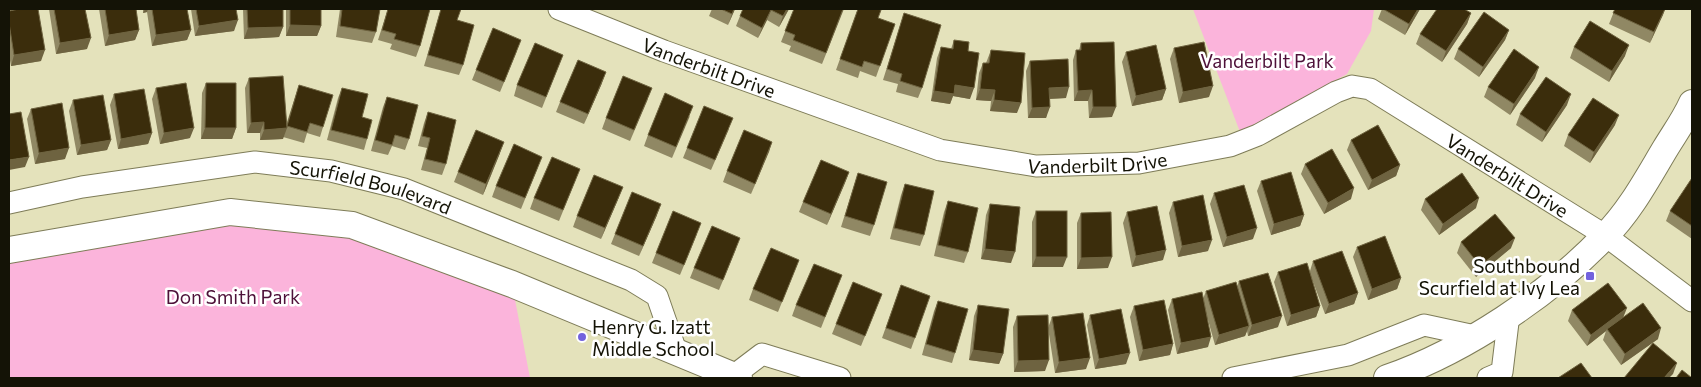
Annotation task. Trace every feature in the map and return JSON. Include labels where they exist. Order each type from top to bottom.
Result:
[{"type":"street","name":"Vanderbilt Drive","points":[[559,9],[673,55],[940,150],[1036,166],[1139,163],[1230,146],[1258,135],[1336,92],[1352,86],[1370,89],[1606,236],[1692,301]]},
{"type":"street","points":[[1387,378],[1424,365],[1509,314],[1547,288],[1606,236],[1638,194],[1692,103]]},
{"type":"street","name":"Scurfield Boulevard","points":[[9,203],[82,187],[255,162],[331,171],[404,189],[631,280],[658,296],[676,352]]},
{"type":"street","points":[[9,250],[230,212],[352,225],[512,284],[736,377],[762,354],[840,378]]},
{"type":"street","points":[[1488,378],[1502,372],[1509,314]]},
{"type":"street","points":[[1233,378],[1348,355],[1424,325],[1475,336]]},
{"type":"green space","name":"Vanderbilt Park","points":[[1193,9],[1374,9],[1371,31],[1347,74],[1240,132]]},
{"type":"green space","name":"Don Smith Park","points":[[230,212],[352,225],[512,284],[530,378],[9,378],[9,250]]},
{"type":"building","points":[[38,9],[45,50],[14,55],[9,11]]},
{"type":"building","points":[[54,9],[85,9],[91,38],[60,43]]},
{"type":"building","points":[[105,9],[136,9],[139,30],[109,35]]},
{"type":"building","points":[[152,9],[187,9],[191,30],[156,35]]},
{"type":"building","points":[[196,9],[236,9],[238,20],[199,26]]},
{"type":"building","points":[[247,9],[283,9],[283,27],[248,28]]},
{"type":"building","points":[[290,9],[321,9],[321,26],[290,25]]},
{"type":"building","points":[[342,9],[380,9],[376,32],[340,26]]},
{"type":"building","points":[[388,9],[430,9],[420,46],[394,39],[396,34],[382,30]]},
{"type":"building","points":[[441,9],[461,9],[457,20],[474,25],[463,65],[428,55]]},
{"type":"building","points":[[721,9],[734,9],[732,14]]},
{"type":"building","points":[[743,9],[787,9],[783,16],[771,10],[762,28],[740,16]]},
{"type":"building","points":[[794,9],[843,9],[826,53],[793,40],[795,35],[785,31]]},
{"type":"building","points":[[858,9],[881,10],[878,18],[895,24],[880,66],[864,61],[862,67],[840,59]]},
{"type":"building","points":[[1383,9],[1418,9],[1409,24]]},
{"type":"building","points":[[1437,9],[1464,9],[1471,13],[1446,51],[1420,34]]},
{"type":"building","points":[[1615,9],[1665,9],[1654,32],[1613,13]]},
{"type":"building","points":[[1484,12],[1509,30],[1483,67],[1458,49]]},
{"type":"building","points":[[904,13],[941,25],[922,88],[900,81],[902,74],[887,69]]},
{"type":"building","points":[[1590,21],[1629,45],[1612,71],[1574,47]]},
{"type":"building","points":[[493,28],[521,40],[504,82],[476,70]]},
{"type":"building","points":[[954,40],[969,42],[968,51],[979,53],[974,88],[955,85],[954,94],[934,91],[941,47],[953,49]]},
{"type":"building","points":[[1114,42],[1116,107],[1093,107],[1092,90],[1078,91],[1076,50],[1081,50],[1081,43]]},
{"type":"building","points":[[1204,42],[1213,86],[1183,92],[1174,48]]},
{"type":"building","points":[[535,43],[563,55],[546,97],[517,85]]},
{"type":"building","points":[[1156,45],[1166,89],[1136,96],[1126,52]]},
{"type":"building","points":[[1514,49],[1539,67],[1514,104],[1488,87]]},
{"type":"building","points":[[991,50],[1025,53],[1021,103],[994,100],[995,90],[980,89],[983,63],[989,63]]},
{"type":"building","points":[[1068,59],[1069,87],[1049,88],[1050,107],[1032,108],[1030,61]]},
{"type":"building","points":[[578,60],[606,72],[588,114],[560,102]]},
{"type":"building","points":[[283,76],[287,128],[264,130],[264,122],[251,123],[249,78]]},
{"type":"building","points":[[623,76],[652,88],[634,130],[606,118]]},
{"type":"building","points":[[1546,77],[1571,94],[1546,132],[1520,114]]},
{"type":"building","points":[[186,83],[194,128],[164,133],[156,88]]},
{"type":"building","points":[[206,83],[236,83],[236,128],[205,128]]},
{"type":"building","points":[[299,85],[333,95],[323,127],[310,123],[307,132],[287,126]]},
{"type":"building","points":[[342,88],[368,94],[362,117],[372,120],[367,139],[331,130]]},
{"type":"building","points":[[144,89],[152,133],[121,139],[114,94]]},
{"type":"building","points":[[665,93],[693,106],[676,147],[648,135]]},
{"type":"building","points":[[103,95],[111,140],[81,145],[73,100]]},
{"type":"building","points":[[387,97],[418,105],[409,139],[395,135],[392,145],[375,140]]},
{"type":"building","points":[[1593,98],[1619,115],[1594,152],[1568,135]]},
{"type":"building","points":[[62,103],[69,148],[39,153],[31,109]]},
{"type":"building","points":[[704,106],[733,118],[715,160],[687,148]]},
{"type":"building","points":[[21,112],[29,157],[9,160],[9,114]]},
{"type":"building","points":[[428,112],[456,120],[446,164],[425,159],[430,138],[422,136]]},
{"type":"building","points":[[1378,125],[1400,165],[1372,180],[1351,140]]},
{"type":"building","points":[[476,130],[504,142],[486,184],[458,172]]},
{"type":"building","points":[[744,130],[772,142],[755,184],[727,171]]},
{"type":"building","points":[[514,144],[542,157],[525,198],[496,186]]},
{"type":"building","points":[[1332,149],[1354,188],[1328,203],[1305,164]]},
{"type":"building","points":[[552,157],[580,169],[563,210],[534,198]]},
{"type":"building","points":[[821,160],[849,172],[831,214],[803,202]]},
{"type":"building","points":[[1291,172],[1304,215],[1274,224],[1261,181]]},
{"type":"building","points":[[858,173],[887,182],[874,225],[845,216]]},
{"type":"building","points":[[1462,173],[1479,198],[1443,224],[1425,199]]},
{"type":"building","points":[[594,175],[623,187],[605,228],[577,216]]},
{"type":"building","points":[[1692,178],[1692,226],[1670,211]]},
{"type":"building","points":[[905,184],[934,191],[924,235],[894,228]]},
{"type":"building","points":[[1244,185],[1257,228],[1227,237],[1214,193]]},
{"type":"building","points":[[632,192],[661,204],[643,246],[615,234]]},
{"type":"building","points":[[1203,195],[1212,240],[1182,246],[1173,202]]},
{"type":"building","points":[[948,201],[978,208],[968,252],[938,245]]},
{"type":"building","points":[[990,204],[1020,207],[1015,252],[985,249]]},
{"type":"building","points":[[1157,206],[1166,250],[1136,256],[1127,212]]},
{"type":"building","points":[[673,211],[701,223],[684,265],[656,253]]},
{"type":"building","points":[[1036,211],[1067,211],[1067,257],[1036,257]]},
{"type":"building","points":[[1111,212],[1112,257],[1081,258],[1081,213]]},
{"type":"building","points":[[1495,214],[1515,238],[1480,266],[1461,242]]},
{"type":"building","points":[[712,226],[740,238],[723,280],[694,268]]},
{"type":"building","points":[[1385,236],[1401,278],[1372,289],[1357,247]]},
{"type":"building","points":[[771,248],[799,260],[782,302],[753,289]]},
{"type":"building","points":[[1342,251],[1358,293],[1329,304],[1313,261]]},
{"type":"building","points":[[1307,263],[1320,306],[1291,315],[1278,272]]},
{"type":"building","points":[[814,264],[842,275],[825,317],[796,305]]},
{"type":"building","points":[[1268,273],[1282,316],[1252,325],[1239,281]]},
{"type":"building","points":[[853,282],[882,294],[865,336],[836,324]]},
{"type":"building","points":[[1236,282],[1249,326],[1219,335],[1206,291]]},
{"type":"building","points":[[1608,283],[1627,308],[1591,335],[1572,310]]},
{"type":"building","points":[[901,285],[930,296],[915,338],[886,328]]},
{"type":"building","points":[[1202,292],[1211,337],[1181,343],[1172,299]]},
{"type":"building","points":[[1164,300],[1173,344],[1143,350],[1134,306]]},
{"type":"building","points":[[938,301],[968,309],[955,353],[926,344]]},
{"type":"building","points":[[1643,303],[1661,328],[1625,354],[1607,329]]},
{"type":"building","points":[[978,305],[1009,309],[1003,354],[973,350]]},
{"type":"building","points":[[1121,309],[1130,353],[1099,359],[1090,315]]},
{"type":"building","points":[[1083,313],[1090,358],[1059,362],[1052,317]]},
{"type":"building","points":[[1048,315],[1049,360],[1018,361],[1017,316]]},
{"type":"building","points":[[1653,343],[1677,363],[1664,378],[1624,378]]},
{"type":"building","points":[[1581,363],[1592,378],[1558,378]]},
{"type":"building","points":[[1682,370],[1692,378],[1676,378]]},
{"type":"place","name":"Southbound Scurfield at Ivy Lea","points":[[1590,276]]},
{"type":"place","name":"Henry G. Izatt Middle School","points":[[582,337]]}]
